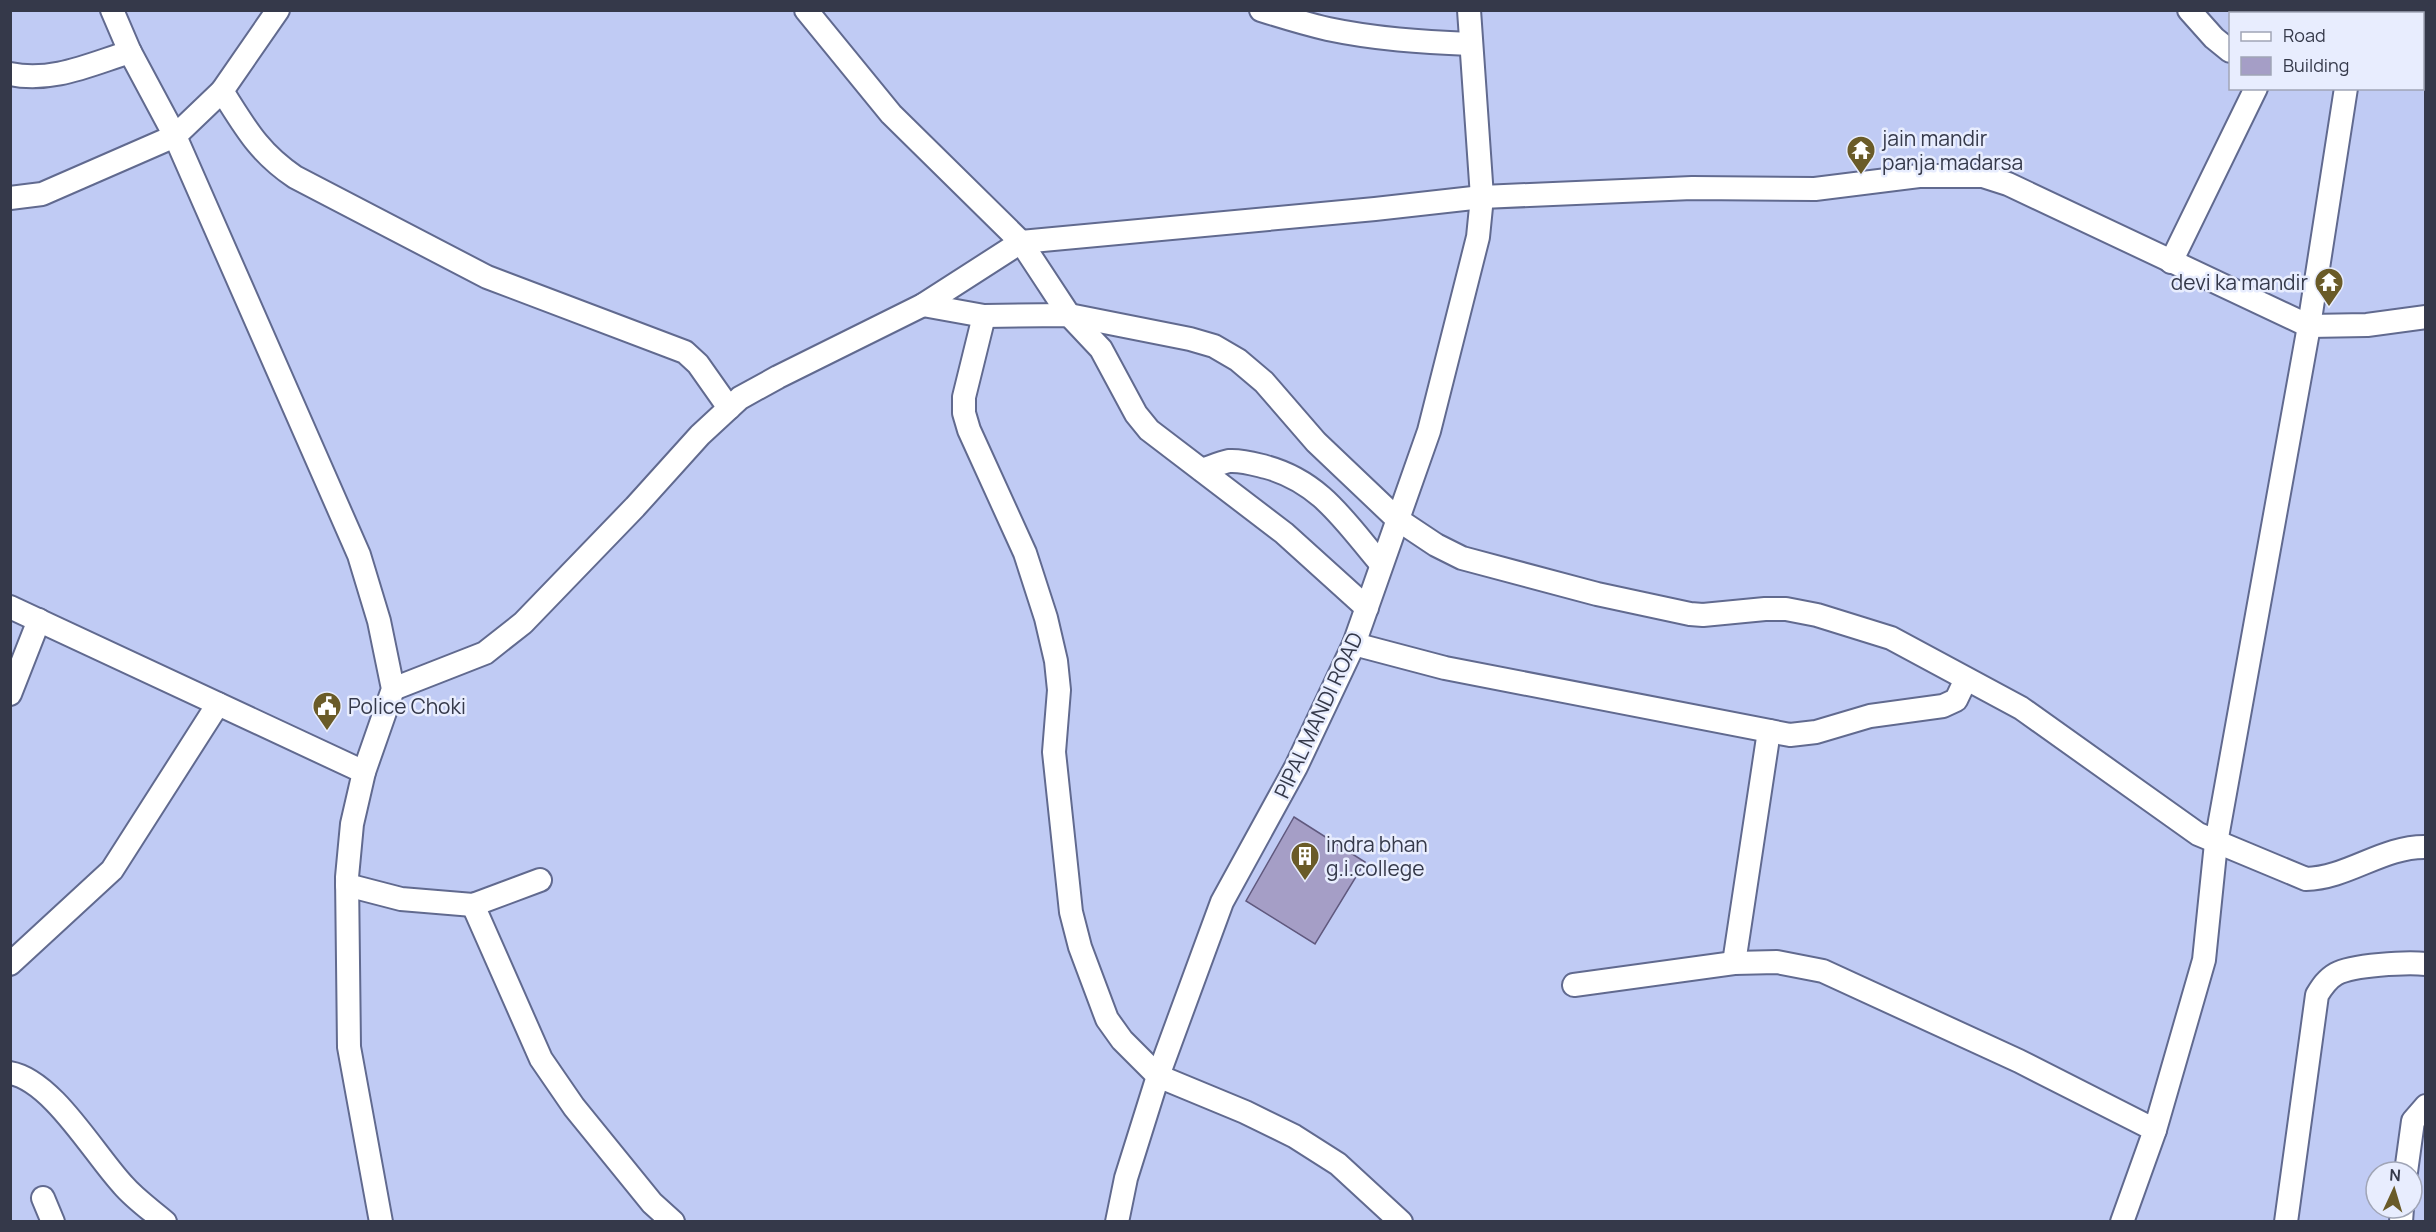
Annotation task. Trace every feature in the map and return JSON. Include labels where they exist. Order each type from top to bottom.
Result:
[{"type":"street","points":[[112,10],[130,52],[175,136],[359,555],[379,621],[393,689],[364,772],[352,824],[347,885],[349,1047],[381,1221]]},
{"type":"street","points":[[10,198],[42,194],[175,136],[222,91],[278,10]]},
{"type":"street","points":[[806,10],[891,114],[1022,242],[1069,315],[1101,349],[1136,414],[1149,430],[1284,533],[1367,608]]},
{"type":"street","points":[[1261,10],[1328,29],[1370,36],[1406,41],[1470,44]]},
{"type":"street","name":"PIPAL MANDI ROAD","points":[[1117,1221],[1126,1178],[1158,1076],[1222,902],[1296,767],[1354,644],[1429,431],[1478,237],[1482,196],[1469,10]]},
{"type":"street","points":[[2189,10],[2214,38],[2229,50]]},
{"type":"street","points":[[10,74],[29,78],[62,74],[130,52]]},
{"type":"street","points":[[2171,262],[2255,90]]},
{"type":"street","points":[[2122,1221],[2155,1130],[2204,960],[2216,843],[2309,326],[2346,90]]},
{"type":"street","points":[[222,91],[254,142],[276,165],[295,177],[487,277],[685,352],[698,364],[729,408]]},
{"type":"street","points":[[393,689],[485,653],[523,623],[635,507],[700,435],[740,398],[923,305],[1022,242],[1375,209],[1482,196],[1692,188],[1806,189],[1919,176],[1983,177],[2008,184],[2309,326],[2367,325],[2426,317]]},
{"type":"street","points":[[923,305],[984,316],[1069,315],[1190,339],[1214,346],[1238,360],[1264,382],[1316,442],[1397,519],[1436,545],[1462,558],[1597,594],[1690,614],[1786,609],[1817,615],[1891,638],[2021,708],[2198,834],[2306,879],[2319,879],[2400,849],[2426,847]]},
{"type":"street","points":[[984,316],[964,397],[964,413],[969,430],[1025,553],[1046,618],[1056,661],[1059,690],[1054,752],[1071,912],[1080,947],[1107,1019],[1122,1040],[1158,1076],[1245,1112],[1294,1136],[1338,1164],[1401,1221]]},
{"type":"street","points":[[1203,470],[1229,461],[1245,461],[1283,471],[1323,497],[1381,564]]},
{"type":"street","points":[[10,607],[364,772]]},
{"type":"street","points":[[10,694],[39,620]]},
{"type":"street","points":[[1354,644],[1445,668],[1769,731],[1802,734],[1870,716],[1943,706],[1956,700],[1966,679]]},
{"type":"street","points":[[10,964],[112,870],[218,704]]},
{"type":"street","points":[[1734,963],[1769,731]]},
{"type":"street","points":[[347,885],[400,899],[473,904],[540,880]]},
{"type":"street","points":[[473,904],[541,1059],[574,1107],[652,1203],[673,1221]]},
{"type":"street","points":[[1574,986],[1734,963],[1777,962],[1823,971],[2019,1060],[2155,1130]]},
{"type":"street","points":[[2286,1221],[2317,995],[2330,979],[2348,969],[2426,964]]},
{"type":"street","points":[[10,1073],[23,1075],[38,1084],[54,1100],[125,1188],[165,1221]]},
{"type":"street","points":[[2408,1160],[2413,1121],[2426,1106]]},
{"type":"street","points":[[43,1198],[52,1221]]},
{"type":"building","name":"indra bhan g.i.college","points":[[1294,817],[1365,862],[1315,944],[1246,901]]},
{"type":"place","name":"jain mandir panja madarsa","points":[[1861,176]]},
{"type":"place","name":"devi ka mandir","points":[[2329,308]]},
{"type":"place","name":"Police Choki","points":[[327,732]]},
{"type":"place","name":"indra bhan g.i.college","points":[[1305,882]]}]
